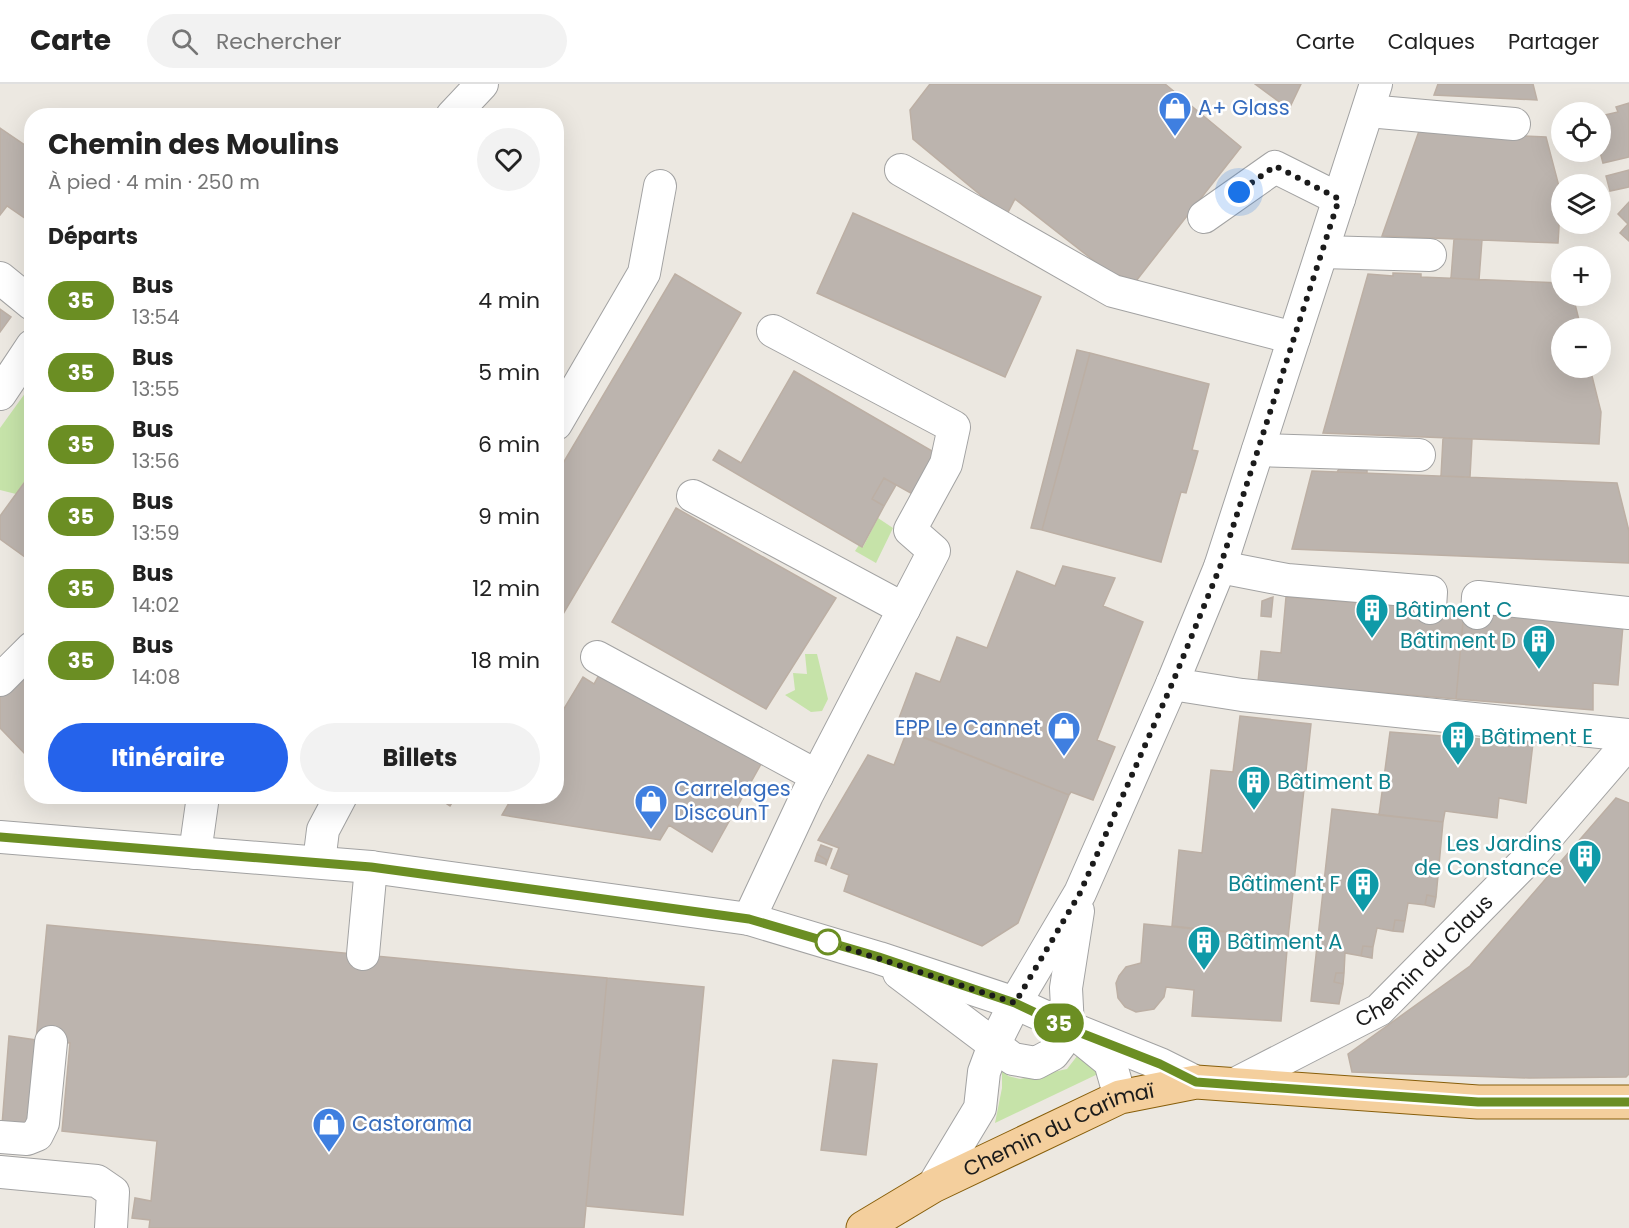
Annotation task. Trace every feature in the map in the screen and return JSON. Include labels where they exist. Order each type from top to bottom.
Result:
[{"type":"main road","name":"Chemin du Carimaï","points":[[863,1228],[933,1186],[1120,1096],[1196,1082],[1478,1102],[1629,1102]]},
{"type":"street","points":[[460,108],[482,84]]},
{"type":"street","points":[[933,1186],[980,1108],[984,1072],[994,1045],[1015,1003],[1080,893],[1172,684],[1220,567],[1372,97],[1514,124]]},
{"type":"street","points":[[1204,217],[1275,166],[1339,199]]},
{"type":"street","points":[[901,170],[1113,291],[1294,338]]},
{"type":"street","points":[[564,410],[644,273],[660,186]]},
{"type":"street","points":[[1322,252],[1430,255]]},
{"type":"street","points":[[0,278],[24,298]]},
{"type":"street","points":[[749,919],[818,776],[934,551],[910,530],[946,464],[954,428],[772,332]]},
{"type":"street","points":[[0,394],[24,358]]},
{"type":"street","points":[[1258,450],[1419,455]]},
{"type":"street","points":[[693,496],[904,609]]},
{"type":"street","points":[[1220,567],[1287,580],[1431,592],[1430,608]]},
{"type":"street","points":[[1477,613],[1478,597],[1629,613]]},
{"type":"street","points":[[0,680],[24,656]]},
{"type":"street","points":[[597,657],[818,776]]},
{"type":"street","points":[[1172,684],[1254,696],[1629,735]]},
{"type":"street","name":"Chemin du Claus","points":[[1233,1085],[1379,1010],[1530,857],[1629,742]]},
{"type":"street","points":[[195,853],[201,804]]},
{"type":"street","points":[[319,862],[323,830],[337,804]]},
{"type":"street","points":[[0,837],[371,867],[749,919],[879,957],[1015,1003],[1068,1028],[1160,1064],[1196,1082]]},
{"type":"street","points":[[363,954],[371,867]]},
{"type":"street","points":[[879,957],[1012,1059],[1036,1063],[1053,1054],[1065,1038],[1068,1028],[1066,988],[1080,893]]},
{"type":"street","points":[[1068,1028],[1110,1062],[1120,1096]]},
{"type":"street","points":[[0,1137],[27,1139],[37,1135],[43,1123],[51,1042]]},
{"type":"street","points":[[0,1172],[97,1180],[113,1192],[111,1228]]},
{"type":"green space","points":[[24,395],[24,482],[16,494],[0,490],[0,428]]},
{"type":"green space","points":[[878,518],[893,528],[876,563],[855,551],[859,545],[863,547]]},
{"type":"green space","points":[[805,654],[817,654],[828,699],[822,711],[811,712],[785,695],[795,690],[793,673],[807,674]]},
{"type":"green space","points":[[1081,1051],[1100,1073],[995,1123],[1002,1088],[1002,1068],[1008,1076],[1020,1079],[1067,1069]]},
{"type":"building","points":[[930,84],[1165,84],[1241,147],[1136,281],[1107,271],[1015,199],[1006,216],[913,139],[910,110]]},
{"type":"building","points":[[1255,84],[1301,84],[1289,109]]},
{"type":"building","points":[[1438,84],[1533,84],[1537,100],[1434,95]]},
{"type":"building","points":[[1629,103],[1629,157],[1611,161],[1611,114],[1618,112],[1616,107]]},
{"type":"building","points":[[0,128],[24,144],[24,218],[7,206],[0,215]]},
{"type":"building","points":[[1419,131],[1546,137],[1556,174],[1551,174],[1551,234],[1559,234],[1558,243],[1382,236]]},
{"type":"building","points":[[1629,170],[1629,187],[1611,191],[1611,175]]},
{"type":"building","points":[[1629,202],[1629,241],[1620,233],[1628,224],[1618,214]]},
{"type":"building","points":[[853,213],[1041,297],[1005,377],[817,293]]},
{"type":"building","points":[[1454,239],[1482,240],[1479,280],[1451,278]]},
{"type":"building","points":[[1393,273],[1421,274],[1421,277],[1551,283],[1551,306],[1576,306],[1578,318],[1551,318],[1551,378],[1592,378],[1601,412],[1599,444],[1323,433],[1368,274],[1393,276]]},
{"type":"building","points":[[675,274],[741,313],[564,612],[564,461]]},
{"type":"building","points":[[0,309],[11,317],[0,332]]},
{"type":"building","points":[[1077,350],[1090,353],[1042,530],[1031,528]]},
{"type":"building","points":[[1090,353],[1209,384],[1192,450],[1198,451],[1186,493],[1181,492],[1161,562],[1042,530]]},
{"type":"building","points":[[794,371],[939,455],[916,496],[884,478],[872,499],[884,506],[862,547],[713,460],[719,450],[741,463]]},
{"type":"building","points":[[1443,438],[1472,439],[1470,477],[1441,476]]},
{"type":"building","points":[[1339,469],[1367,470],[1367,473],[1337,472]]},
{"type":"building","points":[[1312,471],[1617,483],[1629,531],[1629,563],[1292,549]]},
{"type":"building","points":[[884,478],[896,485],[884,506],[872,499]]},
{"type":"building","points":[[24,483],[24,556],[0,539],[0,516]]},
{"type":"building","points":[[676,508],[836,598],[766,709],[612,622]]},
{"type":"building","points":[[1063,566],[1115,578],[1103,606],[1143,622],[1097,740],[1115,747],[1093,800],[1071,792],[1069,795],[896,726],[916,673],[940,682],[957,637],[987,648],[1017,571],[1055,586]]},
{"type":"building","points":[[1273,597],[1271,617],[1261,616],[1262,601]]},
{"type":"building","name":"Bâtiment C","points":[[1286,597],[1464,611],[1456,699],[1258,682],[1261,651],[1281,653]]},
{"type":"building","name":"Bâtiment D","points":[[1464,611],[1623,625],[1618,685],[1593,683],[1593,710],[1456,699]]},
{"type":"building","points":[[24,673],[24,753],[0,728],[0,693]]},
{"type":"building","points":[[600,673],[761,764],[712,852],[669,825],[660,840],[502,815],[508,804],[564,804],[564,709],[583,677],[594,684]]},
{"type":"building","name":"Bâtiment B","points":[[1240,716],[1311,724],[1288,938],[1172,926],[1179,850],[1202,853],[1211,770],[1233,772]]},
{"type":"building","points":[[907,731],[1069,795],[1018,923],[982,946],[844,891],[849,875],[831,868],[839,848],[818,840],[868,755],[894,765]]},
{"type":"building","name":"Bâtiment E","points":[[1390,732],[1533,743],[1526,803],[1499,798],[1497,818],[1445,811],[1443,822],[1379,815]]},
{"type":"building","name":"Les Jardins de Constance","points":[[1616,798],[1629,803],[1629,1074],[1626,1077],[1529,1078],[1352,1072],[1348,1054],[1470,966]]},
{"type":"building","name":"Bâtiment F","points":[[1332,809],[1443,822],[1436,897],[1427,895],[1425,905],[1408,903],[1405,921],[1395,920],[1393,931],[1377,928],[1373,947],[1363,946],[1361,956],[1345,953],[1344,973],[1336,973],[1334,982],[1343,984],[1339,1004],[1311,1001]]},
{"type":"building","points":[[821,845],[832,849],[826,865],[827,860],[817,854]]},
{"type":"building","points":[[817,854],[827,860],[825,864],[815,861]]},
{"type":"building","points":[[1427,895],[1436,897],[1434,907],[1425,905]]},
{"type":"building","points":[[1395,920],[1405,921],[1403,932],[1393,931]]},
{"type":"building","name":"Bâtiment A","points":[[1144,924],[1288,938],[1281,1021],[1192,1016],[1194,990],[1166,987],[1164,997],[1154,1009],[1136,1012],[1125,1007],[1118,998],[1116,983],[1126,967],[1141,963]]},
{"type":"building","points":[[47,925],[607,978],[584,1228],[149,1228],[150,1220],[132,1218],[135,1198],[151,1201],[157,1141],[62,1131],[70,1043],[36,1040]]},
{"type":"building","points":[[1363,946],[1373,947],[1372,958],[1361,956]]},
{"type":"building","points":[[1336,973],[1344,973],[1343,984],[1334,982]]},
{"type":"building","points":[[607,978],[704,987],[683,1215],[586,1206]]},
{"type":"building","points":[[9,1036],[36,1040],[27,1128],[2,1125]]},
{"type":"building","points":[[833,1060],[877,1064],[866,1155],[821,1150]]},
{"type":"bus line","name":"35","points":[[0,837],[371,867],[749,919],[879,957],[1015,1003],[1068,1028],[1160,1064],[1196,1082],[1478,1102],[1629,1102]]},
{"type":"place","name":"A+ Glass","points":[[1175,137]]},
{"type":"place","name":"Bâtiment C","points":[[1372,639]]},
{"type":"place","name":"Bâtiment D","points":[[1539,670]]},
{"type":"place","name":"EPP Le Cannet","points":[[1064,757]]},
{"type":"place","name":"Bâtiment E","points":[[1458,766]]},
{"type":"place","name":"Bâtiment B","points":[[1254,811]]},
{"type":"place","name":"Carrelages DiscounT","points":[[651,830]]},
{"type":"place","name":"Les Jardins de Constance","points":[[1585,885]]},
{"type":"place","name":"Bâtiment F","points":[[1363,913]]},
{"type":"place","name":"Bâtiment A","points":[[1204,971]]},
{"type":"place","name":"Castorama","points":[[329,1153]]},
{"type":"route","points":[[828,942],[1015,1003],[1080,893],[1172,684],[1220,567],[1339,199],[1275,166],[1239,192]]}]
